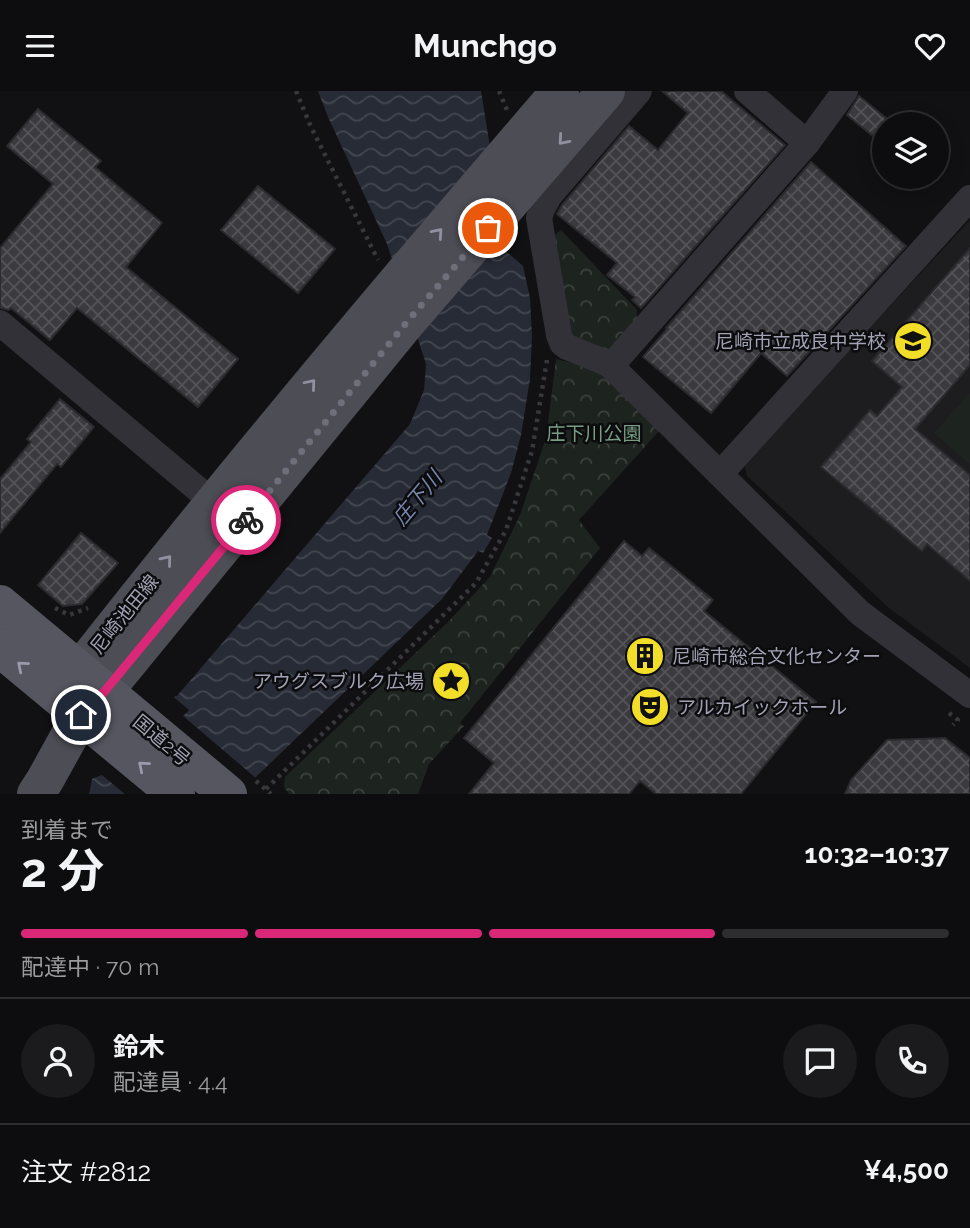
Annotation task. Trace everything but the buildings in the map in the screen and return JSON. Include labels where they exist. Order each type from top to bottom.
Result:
[{"type":"highway","name":"国道2号","points":[[0,604],[100,706],[176,794]]},
{"type":"highway","name":"国道2号","points":[[0,648],[241,787]]},
{"type":"main road","name":"尼崎池田線","points":[[100,706],[213,502],[386,273],[508,152],[560,91]]},
{"type":"main road","name":"尼崎池田線","points":[[100,706],[406,323],[606,91]]},
{"type":"main road","points":[[36,794],[100,706]]},
{"type":"street","points":[[639,91],[549,196],[539,218],[562,343],[611,366],[860,613],[970,695]]},
{"type":"street","points":[[747,91],[807,143]]},
{"type":"street","points":[[611,366],[807,143],[845,91]]},
{"type":"street","points":[[720,474],[970,198]]},
{"type":"street","points":[[0,323],[213,502]]},
{"type":"path","points":[[296,91],[311,127],[386,273]]},
{"type":"path","points":[[499,91],[509,114]]},
{"type":"path","points":[[266,789],[476,583],[506,530],[531,451],[549,351]]},
{"type":"path","points":[[46,603],[69,615],[87,610],[96,599]]},
{"type":"path","points":[[241,787],[266,789],[271,794]]},
{"type":"shaded area","name":"尼崎市立成良中学校","points":[[970,220],[970,668],[889,608],[747,476],[744,463]]},
{"type":"green space","points":[[561,230],[637,310],[636,328],[610,356],[576,340],[569,331],[551,238]]},
{"type":"green space","name":"庄下川公園","points":[[556,359],[603,371],[660,430],[579,520],[600,548],[460,723],[464,726],[429,764],[418,794],[289,794],[284,787],[285,777],[448,622],[490,577],[520,515],[546,438]]},
{"type":"green space","points":[[970,393],[970,464],[934,433]]},
{"type":"water","name":"庄下川","points":[[318,91],[481,91],[507,252],[523,266],[530,298],[532,336],[530,379],[521,435],[511,473],[487,535],[492,538],[483,553],[478,551],[442,599],[238,794],[89,794],[92,779],[177,696],[410,424],[424,390],[426,364],[387,244]]},
{"type":"pier","points":[[171,695],[189,710],[183,716],[257,779],[243,794],[125,794],[102,775],[88,780]]},
{"type":"way so far","points":[[246,520],[406,323],[488,228]]},
{"type":"place","name":"尼崎市立成良中学校","points":[[913,341]]},
{"type":"place","name":"尼崎市総合文化センター","points":[[645,656]]},
{"type":"place","name":"アウグスブルク広場","points":[[451,681]]},
{"type":"place","name":"アルカイックホール","points":[[650,707]]},
{"type":"route","points":[[81,715],[104,692],[246,520]]}]
